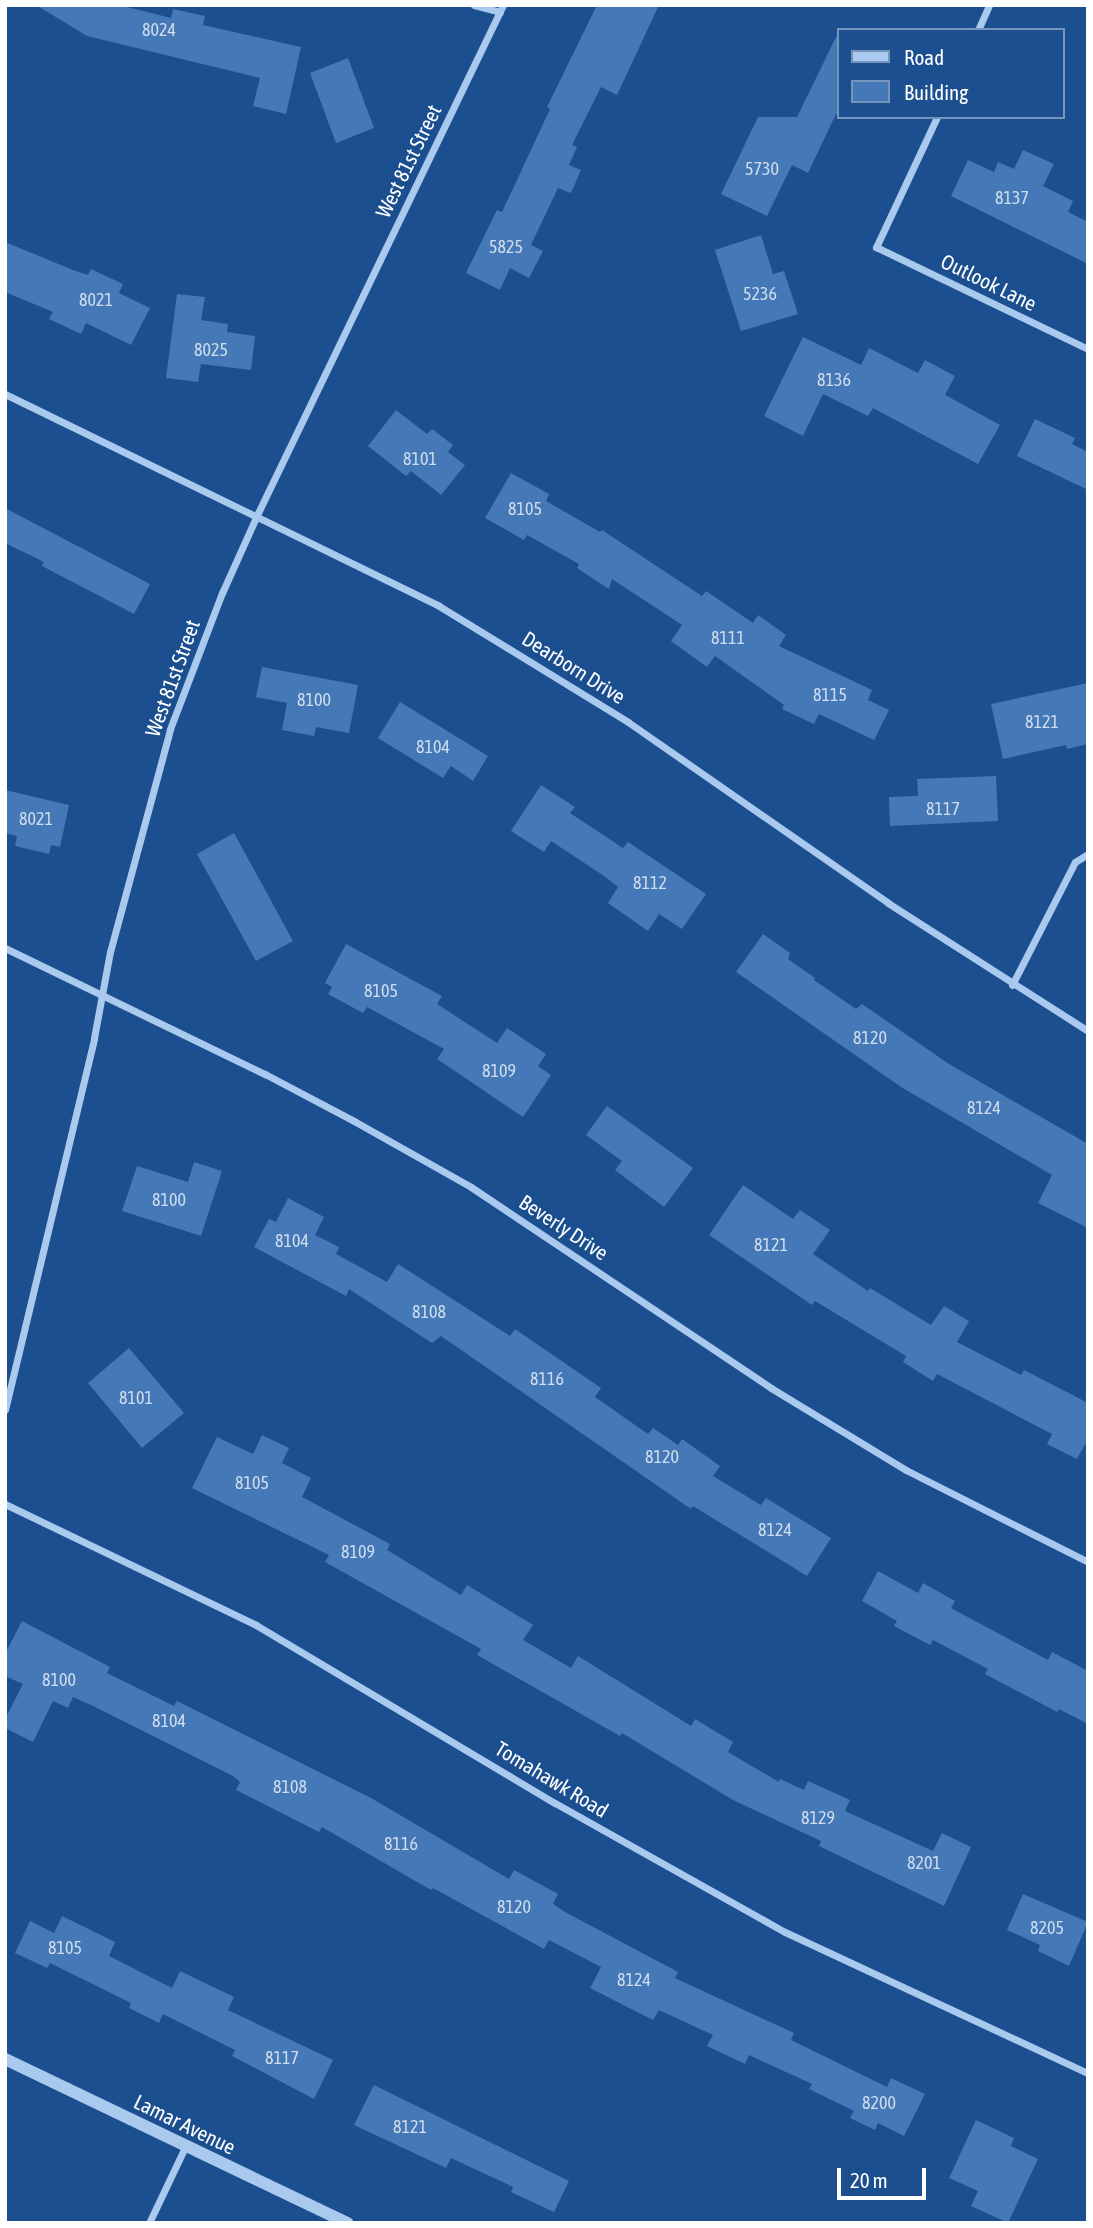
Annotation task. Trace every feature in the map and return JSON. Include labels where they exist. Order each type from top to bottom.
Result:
[{"type":"street","points":[[474,5],[502,8]]},
{"type":"street","points":[[979,28],[989,5]]},
{"type":"street","name":"West 81st Street","points":[[5,1410],[131,872],[170,729],[222,593],[257,515],[502,8]]},
{"type":"street","name":"Outlook Lane","points":[[936,119],[876,247],[1088,349]]},
{"type":"street","name":"Dearborn Drive","points":[[5,394],[439,606],[628,722],[888,903],[1012,985],[1088,1031]]},
{"type":"street","points":[[1012,985],[1075,862],[1088,853]]},
{"type":"street","name":"Beverly Drive","points":[[5,948],[276,1080],[471,1187],[771,1388],[894,1463],[1088,1562]]},
{"type":"street","name":"Tomahawk Road","points":[[5,1504],[256,1625],[555,1803],[785,1932],[1088,2073]]},
{"type":"street","name":"Lamar Avenue","points":[[5,2059],[348,2223]]},
{"type":"street","points":[[149,2223],[186,2146]]},
{"type":"building","points":[[36,5],[119,5],[171,18],[173,9],[205,16],[203,25],[301,47],[286,114],[253,106],[260,78],[87,36]]},
{"type":"building","points":[[597,5],[659,5],[617,95],[601,87],[572,145],[577,147],[569,165],[581,170],[571,193],[558,188],[531,245],[543,251],[529,278],[510,268],[500,290],[466,273],[497,210],[502,212],[550,109],[547,107]]},
{"type":"building","points":[[838,33],[838,115],[808,173],[792,165],[767,216],[721,194],[758,117],[797,117]]},
{"type":"building","points":[[348,58],[374,128],[336,143],[310,73]]},
{"type":"building","points":[[1023,150],[1054,164],[1043,186],[1073,201],[1068,212],[1088,222],[1088,264],[951,196],[968,160],[994,172],[998,162],[1014,169]]},
{"type":"building","points":[[761,235],[773,274],[784,271],[798,314],[741,331],[715,250]]},
{"type":"building","points":[[5,242],[73,270],[88,275],[91,269],[123,284],[119,293],[150,308],[131,345],[86,323],[81,334],[49,319],[53,312],[5,292]]},
{"type":"building","points":[[177,294],[205,297],[201,320],[228,324],[227,332],[255,336],[251,370],[201,364],[198,382],[166,378]]},
{"type":"building","points":[[803,337],[861,365],[869,348],[918,373],[925,360],[955,376],[945,395],[1000,425],[978,464],[873,408],[868,416],[823,394],[803,436],[764,416]]},
{"type":"building","points":[[396,410],[427,434],[432,429],[453,445],[448,452],[465,465],[441,495],[411,471],[406,476],[368,446]]},
{"type":"building","points":[[1035,419],[1075,438],[1072,444],[1088,452],[1088,490],[1017,456]]},
{"type":"building","points":[[511,473],[549,494],[546,501],[600,532],[602,530],[702,596],[706,591],[753,623],[758,615],[786,635],[779,646],[872,690],[868,700],[889,710],[874,740],[819,714],[814,724],[782,709],[784,705],[715,656],[707,667],[671,641],[682,625],[612,579],[609,589],[577,568],[579,564],[527,535],[524,540],[485,518]]},
{"type":"building","points":[[5,508],[150,584],[134,614],[42,566],[44,562],[5,543]]},
{"type":"building","points":[[262,667],[358,685],[349,733],[316,727],[314,736],[282,730],[287,703],[256,697]]},
{"type":"building","points":[[1088,683],[1088,744],[1067,749],[1066,745],[1003,759],[991,704]]},
{"type":"building","points":[[400,702],[488,756],[473,781],[451,766],[443,778],[378,738]]},
{"type":"building","points":[[996,776],[998,821],[890,826],[889,797],[918,796],[917,779]]},
{"type":"building","points":[[541,785],[575,807],[570,813],[623,848],[628,842],[706,894],[682,929],[659,914],[648,931],[608,903],[618,887],[604,876],[551,841],[544,852],[511,831]]},
{"type":"building","points":[[5,790],[69,805],[60,847],[51,845],[49,854],[15,846],[17,836],[5,833]]},
{"type":"building","points":[[234,833],[293,941],[256,961],[197,854]]},
{"type":"building","points":[[763,934],[790,953],[788,959],[815,978],[814,980],[856,1009],[862,1004],[949,1064],[1088,1144],[1088,1228],[1038,1203],[1052,1175],[901,1087],[736,972]]},
{"type":"building","points":[[346,944],[442,996],[437,1004],[497,1043],[507,1028],[546,1054],[538,1066],[551,1075],[523,1117],[437,1059],[444,1049],[367,1007],[363,1013],[328,994],[332,987],[325,983]]},
{"type":"building","points":[[607,1106],[693,1168],[664,1207],[615,1170],[622,1161],[586,1135]]},
{"type":"building","points":[[194,1162],[222,1171],[201,1236],[122,1211],[137,1166],[188,1182]]},
{"type":"building","points":[[743,1185],[793,1219],[800,1210],[830,1230],[813,1254],[868,1291],[870,1288],[931,1325],[944,1306],[969,1321],[957,1342],[1021,1375],[1024,1370],[1088,1403],[1088,1439],[1077,1459],[1047,1444],[1052,1434],[937,1374],[933,1381],[903,1362],[906,1356],[815,1301],[812,1305],[709,1235]]},
{"type":"building","points":[[288,1198],[324,1217],[315,1235],[339,1247],[336,1254],[387,1282],[398,1264],[510,1336],[515,1329],[601,1388],[595,1397],[648,1434],[653,1428],[678,1445],[682,1439],[720,1466],[713,1476],[761,1505],[766,1498],[831,1538],[807,1576],[693,1506],[691,1509],[441,1336],[432,1343],[349,1289],[346,1296],[254,1247],[269,1219],[276,1222]]},
{"type":"building","points":[[129,1348],[184,1413],[142,1448],[88,1383]]},
{"type":"building","points":[[262,1435],[289,1448],[282,1463],[311,1478],[302,1497],[390,1544],[387,1550],[461,1595],[467,1585],[533,1625],[523,1640],[571,1668],[578,1656],[691,1726],[695,1719],[733,1742],[728,1752],[779,1782],[780,1779],[804,1790],[808,1781],[850,1800],[845,1811],[933,1851],[942,1833],[971,1847],[944,1906],[819,1846],[821,1841],[733,1800],[622,1733],[620,1736],[477,1655],[481,1649],[325,1562],[329,1555],[192,1488],[217,1437],[253,1454]]},
{"type":"building","points":[[878,1571],[918,1593],[923,1583],[955,1601],[951,1608],[1048,1660],[1052,1652],[1088,1671],[1088,1724],[1059,1709],[1057,1712],[985,1674],[988,1669],[933,1640],[930,1645],[894,1626],[897,1621],[862,1601]]},
{"type":"building","points":[[22,1621],[110,1667],[107,1673],[174,1706],[177,1701],[371,1798],[509,1879],[514,1870],[558,1894],[553,1904],[565,1912],[678,1972],[675,1978],[794,2033],[791,2040],[887,2087],[891,2078],[925,2094],[904,2136],[878,2123],[875,2130],[850,2118],[854,2111],[809,2089],[812,2084],[749,2055],[745,2064],[707,2046],[713,2035],[659,2010],[653,2020],[590,1988],[601,1967],[549,1940],[544,1949],[433,1888],[431,1890],[322,1827],[319,1832],[236,1790],[240,1782],[233,1776],[91,1705],[73,1697],[68,1708],[53,1701],[33,1742],[5,1728],[5,1719],[23,1684],[5,1676],[5,1654]]},
{"type":"building","points":[[1023,1894],[1088,1922],[1069,1966],[1038,1951],[1040,1945],[1007,1930]]},
{"type":"building","points":[[62,1916],[115,1942],[109,1956],[172,1988],[180,1971],[234,1997],[228,2010],[333,2060],[314,2099],[232,2056],[235,2050],[163,2014],[159,2023],[129,2008],[131,2003],[50,1963],[47,1968],[15,1953],[30,1921],[54,1933]]},
{"type":"building","points":[[374,2085],[569,2181],[554,2212],[511,2192],[513,2187],[451,2158],[446,2168],[354,2125]]},
{"type":"building","points":[[976,2120],[1014,2138],[1011,2146],[1038,2159],[1008,2223],[971,2206],[978,2191],[949,2178]]}]
